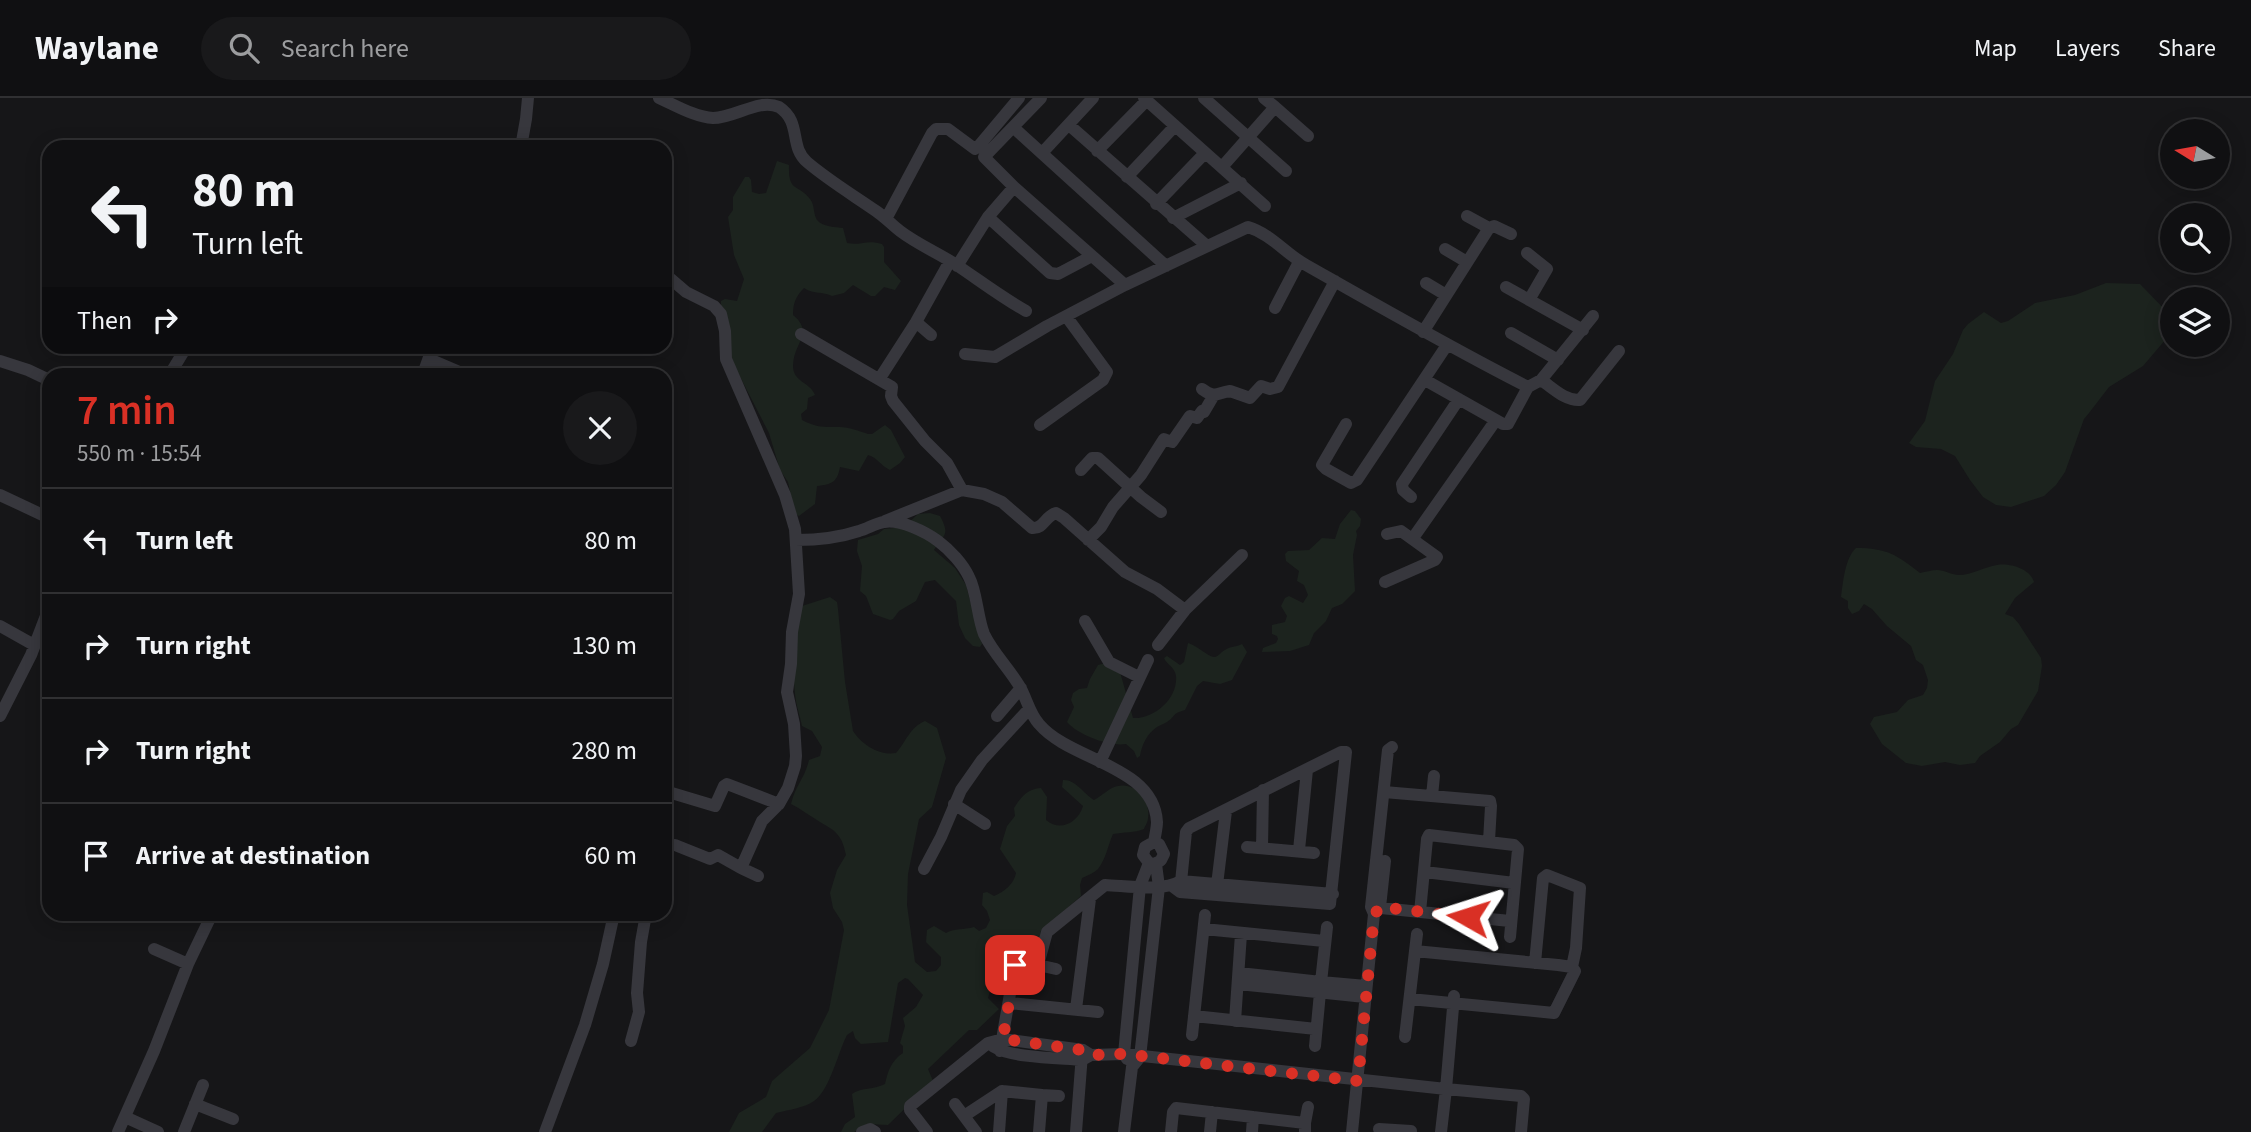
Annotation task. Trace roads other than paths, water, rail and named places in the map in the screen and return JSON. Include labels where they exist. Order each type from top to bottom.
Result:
[{"type":"street","points":[[522,140],[527,98]]},
{"type":"street","points":[[659,98],[712,118],[741,112],[764,102],[778,105],[795,127],[796,144],[804,160],[903,234],[954,263],[1026,311]]},
{"type":"street","points":[[980,153],[1019,98]]},
{"type":"street","points":[[980,153],[1014,128],[1041,98]]},
{"type":"street","points":[[1042,153],[1093,98]]},
{"type":"street","points":[[1204,98],[1286,171]]},
{"type":"street","points":[[1264,98],[1308,136]]},
{"type":"street","points":[[1097,151],[1145,99],[1265,206]]},
{"type":"street","points":[[1222,167],[1275,107]]},
{"type":"street","points":[[1069,125],[1207,246]]},
{"type":"street","points":[[1127,177],[1175,126]]},
{"type":"street","points":[[1014,128],[1166,265]]},
{"type":"street","points":[[886,219],[932,133],[936,129],[947,129],[980,153],[1014,187],[1125,285]]},
{"type":"street","points":[[1156,204],[1205,153]]},
{"type":"street","points":[[1173,218],[1241,183]]},
{"type":"street","points":[[880,378],[954,263],[1014,187]]},
{"type":"street","points":[[1467,216],[1489,228]]},
{"type":"street","points":[[988,217],[1050,273],[1058,274],[1092,256]]},
{"type":"street","points":[[1423,332],[1489,228],[1494,226],[1511,234]]},
{"type":"street","points":[[965,354],[995,357],[1125,285],[1248,227],[1267,236],[1299,262],[1528,387]]},
{"type":"street","points":[[1445,249],[1467,262]]},
{"type":"street","points":[[1527,253],[1547,269],[1529,300]]},
{"type":"street","points":[[1275,308],[1299,262]]},
{"type":"street","points":[[672,280],[686,292],[714,306],[721,314],[726,359],[801,535],[799,594],[792,632],[787,692],[794,724],[795,766],[788,788],[779,804],[762,821],[741,868]]},
{"type":"street","points":[[1202,389],[1219,396],[1230,391],[1250,398],[1261,386],[1270,389],[1278,387],[1335,281]]},
{"type":"street","points":[[1426,283],[1446,295]]},
{"type":"street","points":[[1506,287],[1583,330]]},
{"type":"street","points":[[1041,425],[1106,376],[1106,369],[1066,316]]},
{"type":"street","points":[[1425,380],[1508,424],[1528,387],[1541,380],[1594,316]]},
{"type":"street","points":[[916,322],[931,335]]},
{"type":"street","points":[[1511,333],[1558,360]]},
{"type":"street","points":[[801,334],[892,387],[893,401],[925,441],[947,463],[962,491]]},
{"type":"street","points":[[1346,424],[1322,465],[1325,470],[1351,483],[1357,480],[1447,345]]},
{"type":"street","points":[[1541,380],[1565,397],[1580,400],[1619,351]]},
{"type":"street","points":[[425,368],[431,354]]},
{"type":"street","points":[[429,359],[450,368]]},
{"type":"street","points":[[0,361],[42,377]]},
{"type":"street","points":[[1088,540],[1141,475],[1164,439],[1172,442],[1190,416],[1196,418],[1202,411],[1205,412],[1214,395]]},
{"type":"street","points":[[1412,497],[1403,490],[1402,484],[1459,399]]},
{"type":"street","points":[[1413,538],[1496,420]]},
{"type":"street","points":[[1081,470],[1096,457],[1161,512]]},
{"type":"street","points":[[801,535],[836,537],[863,530],[962,491],[984,494],[1002,502],[1032,528],[1042,525],[1050,515],[1056,513],[1125,572],[1157,589],[1185,610]]},
{"type":"street","points":[[0,495],[42,515]]},
{"type":"street","points":[[884,522],[900,524],[929,536],[954,555],[970,579],[978,616],[986,637],[1021,688],[1029,709],[1047,732],[1068,746],[1126,774],[1154,804],[1157,823],[1154,842],[1159,844],[1164,854],[1161,860],[1152,863],[1140,886],[1124,1054]]},
{"type":"street","points":[[1385,582],[1437,558],[1436,554],[1398,530],[1387,534]]},
{"type":"street","points":[[1158,645],[1185,610],[1242,555]]},
{"type":"street","points":[[1085,621],[1110,662],[1139,677]]},
{"type":"street","points":[[0,716],[42,625]]},
{"type":"street","points":[[0,626],[34,645]]},
{"type":"street","points":[[1100,762],[1149,660]]},
{"type":"street","points":[[997,716],[1021,688]]},
{"type":"street","points":[[924,869],[961,790],[978,766],[1029,709]]},
{"type":"street","points":[[1038,965],[1047,932],[1105,885],[1173,886],[1217,889],[1330,904],[1346,752],[1263,790],[1186,832],[1173,886],[1136,1062],[1124,1132]]},
{"type":"street","points":[[1298,850],[1307,770]]},
{"type":"street","points":[[1432,796],[1434,776]]},
{"type":"street","points":[[672,793],[715,806],[727,784],[779,804]]},
{"type":"street","points":[[1262,848],[1263,790]]},
{"type":"street","points":[[1352,1132],[1388,792],[1490,801],[1489,841]]},
{"type":"street","points":[[954,804],[985,824]]},
{"type":"street","points":[[1217,889],[1226,811]]},
{"type":"street","points":[[1420,912],[1427,839],[1431,834],[1517,847],[1510,937]]},
{"type":"street","points":[[675,845],[710,859],[718,855],[758,876]]},
{"type":"street","points":[[1247,848],[1314,853]]},
{"type":"street","points":[[1152,863],[1173,886]]},
{"type":"street","points":[[1425,872],[1514,883]]},
{"type":"street","points":[[1410,996],[1554,1013],[1575,973],[1572,967],[1580,888],[1547,875],[1544,878],[1535,963]]},
{"type":"street","points":[[1076,1009],[1090,899]]},
{"type":"street","points":[[1375,910],[1510,921]]},
{"type":"street","points":[[1192,1035],[1205,915]]},
{"type":"street","points":[[118,1132],[209,921]]},
{"type":"street","points":[[545,1132],[585,1025],[612,921]]},
{"type":"street","points":[[631,1041],[639,1012],[637,993],[645,921]]},
{"type":"street","points":[[1315,1046],[1326,927]]},
{"type":"street","points":[[1204,929],[1324,942]]},
{"type":"street","points":[[1235,1021],[1241,934]]},
{"type":"street","points":[[1405,1037],[1417,934]]},
{"type":"street","points":[[154,949],[188,964]]},
{"type":"street","points":[[1415,951],[1572,967]]},
{"type":"street","points":[[1001,1045],[1015,965],[1038,965],[1056,969]]},
{"type":"street","points":[[1239,979],[1365,992]]},
{"type":"street","points":[[1441,1132],[1454,1000]]},
{"type":"street","points":[[1010,1003],[1098,1012]]},
{"type":"street","points":[[1194,1016],[1316,1030]]},
{"type":"street","points":[[927,1132],[909,1110],[910,1106],[988,1043],[1085,1055],[1124,1054],[1136,1062],[1521,1096],[1524,1099],[1521,1132]]},
{"type":"street","points":[[1076,1132],[1085,1055]]},
{"type":"street","points":[[184,1132],[203,1085]]},
{"type":"street","points":[[999,1132],[1002,1091]]},
{"type":"street","points":[[964,1116],[1002,1091],[1059,1096]]},
{"type":"street","points":[[1038,1132],[1042,1095]]},
{"type":"street","points":[[195,1104],[233,1119]]},
{"type":"street","points":[[955,1104],[976,1132]]},
{"type":"street","points":[[1171,1132],[1173,1112],[1176,1108],[1253,1117],[1305,1127],[1308,1107]]},
{"type":"street","points":[[1210,1132],[1212,1112]]},
{"type":"street","points":[[125,1117],[158,1132]]},
{"type":"street","points":[[1252,1132],[1253,1117]]},
{"type":"street","points":[[1379,1129],[1411,1131]]}]
